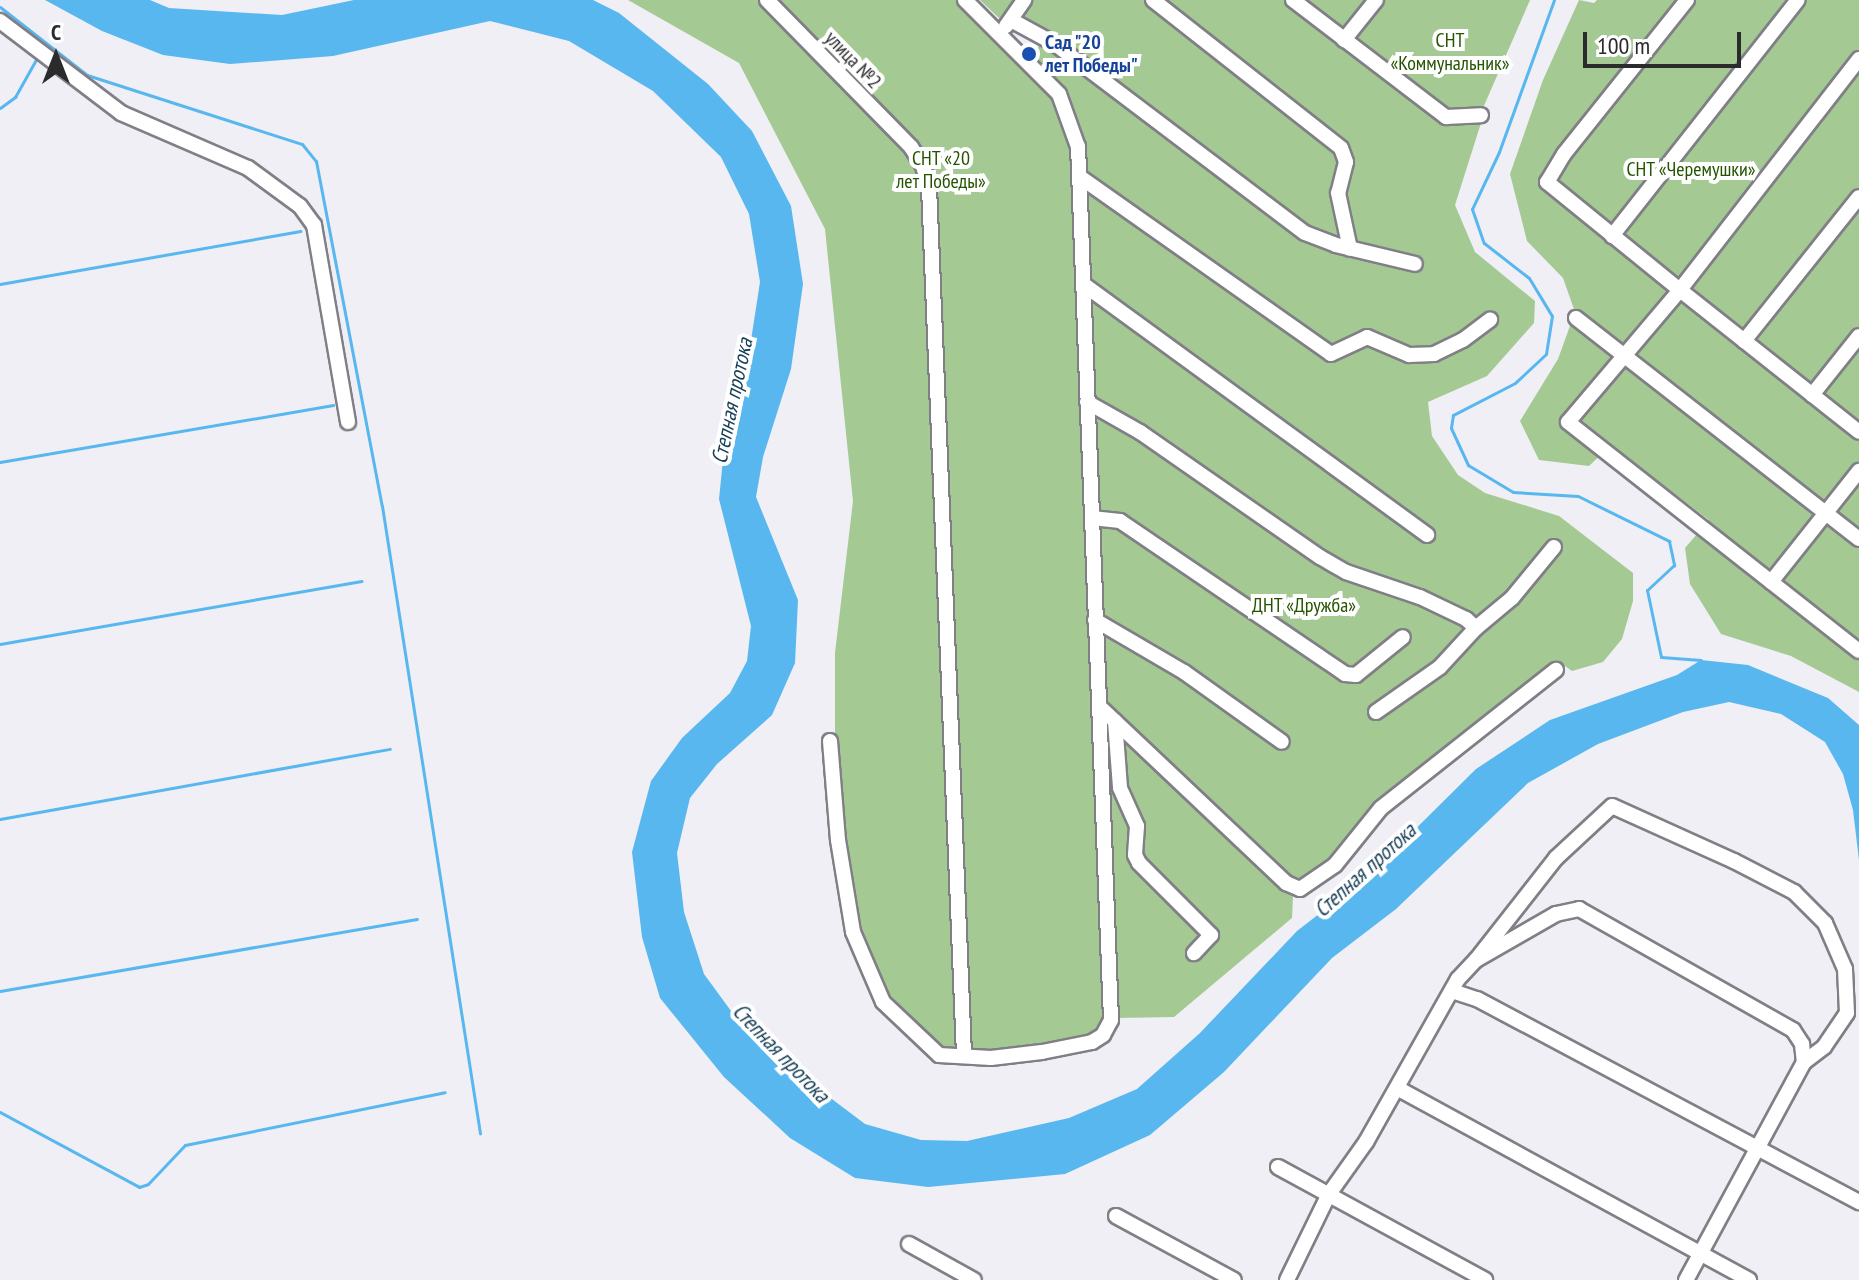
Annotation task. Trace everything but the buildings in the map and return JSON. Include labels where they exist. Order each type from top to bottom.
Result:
[{"type":"street","name":"улица №2","points":[[767,0],[911,147],[923,166],[929,187],[964,1055]]},
{"type":"street","points":[[830,741],[838,840],[853,932],[883,1002],[939,1055],[991,1058],[1092,1042],[1103,1035],[1111,1020],[1078,147],[1059,94],[965,0]]},
{"type":"street","points":[[999,35],[1024,0]]},
{"type":"street","points":[[1153,0],[1341,148],[1346,162],[1338,193],[1350,249]]},
{"type":"street","points":[[1293,0],[1446,117],[1481,115]]},
{"type":"street","points":[[1344,40],[1376,0]]},
{"type":"street","points":[[1687,0],[1564,154],[1547,182],[1859,432]]},
{"type":"street","points":[[1612,236],[1798,0]]},
{"type":"street","points":[[1011,20],[1055,44],[1305,233],[1350,249],[1415,264]]},
{"type":"street","points":[[0,21],[121,113],[248,168],[300,206],[314,225],[348,422]]},
{"type":"street","points":[[1859,59],[1680,290],[1622,354],[1568,422],[1859,651]]},
{"type":"street","points":[[1080,177],[1331,354],[1367,337],[1409,355],[1434,354],[1463,340],[1490,320]]},
{"type":"street","points":[[1744,341],[1859,197]]},
{"type":"street","points":[[1083,284],[1427,535]]},
{"type":"street","points":[[1576,318],[1859,539]]},
{"type":"street","points":[[1812,395],[1859,336]]},
{"type":"street","points":[[1087,402],[1140,432],[1320,557],[1346,572],[1420,597],[1466,619],[1476,628]]},
{"type":"street","points":[[1771,582],[1859,471]]},
{"type":"street","points":[[1092,518],[1120,521],[1345,674],[1356,675],[1403,637]]},
{"type":"street","points":[[1376,712],[1422,682],[1476,628],[1512,598],[1554,547]]},
{"type":"street","points":[[1095,620],[1184,672],[1282,742]]},
{"type":"street","points":[[1100,707],[1286,883],[1300,889],[1335,865],[1381,808],[1556,670]]},
{"type":"street","points":[[1115,721],[1120,788],[1137,826],[1135,855],[1139,863],[1211,935],[1194,953]]},
{"type":"street","points":[[1287,1280],[1329,1194],[1366,1142],[1452,991],[1556,858],[1612,806],[1794,892],[1825,923],[1845,969],[1849,1007],[1824,1047],[1804,1062],[1686,1280]]},
{"type":"street","points":[[1476,960],[1556,914],[1579,909],[1793,1030],[1802,1044],[1804,1062]]},
{"type":"street","points":[[1452,991],[1477,999],[1859,1202]]},
{"type":"street","points":[[1397,1088],[1749,1280]]},
{"type":"street","points":[[1278,1167],[1485,1280]]},
{"type":"street","points":[[1116,1216],[1234,1280]]},
{"type":"street","points":[[909,1244],[974,1280]]},
{"type":"green space","name":"СНТ «20 лет Победы»","points":[[628,0],[960,0],[1051,96],[1069,134],[1075,202],[1105,1024],[1096,1037],[991,1054],[941,1052],[887,999],[859,932],[845,841],[835,739],[835,653],[853,501],[825,229],[739,63]]},
{"type":"green space","name":"ДНТ «Дружба»","points":[[980,0],[1284,0],[1445,125],[1481,123],[1455,205],[1475,252],[1535,301],[1534,323],[1487,376],[1428,402],[1432,436],[1458,475],[1485,493],[1559,516],[1633,573],[1633,601],[1622,639],[1603,662],[1572,671],[1558,661],[1469,729],[1374,809],[1336,857],[1288,891],[1293,896],[1292,918],[1174,1017],[1118,1018],[1082,153],[1067,93],[1031,56],[1049,33],[1010,10],[1000,19]]},
{"type":"green space","name":"СНТ «Коммунальник»","points":[[1300,0],[1530,0],[1483,108],[1446,115]]},
{"type":"green space","name":"СНТ «Черемушки»","points":[[1579,0],[1594,3],[1597,0],[1859,0],[1859,692],[1791,656],[1721,634],[1690,584],[1685,548],[1709,520],[1611,445],[1589,466],[1539,460],[1520,421],[1558,359],[1575,312],[1563,278],[1527,241],[1510,174],[1543,80]]},
{"type":"water","points":[[45,0],[150,0],[169,8],[282,15],[354,0],[593,0],[619,13],[708,84],[752,131],[791,206],[803,284],[791,369],[763,457],[756,497],[798,600],[795,663],[772,715],[717,764],[690,798],[677,853],[684,912],[704,974],[734,1015],[796,1072],[865,1124],[921,1140],[967,1141],[1069,1118],[1137,1089],[1200,1033],[1297,931],[1368,876],[1476,769],[1550,720],[1677,675],[1701,660],[1748,665],[1828,698],[1859,725],[1859,860],[1853,810],[1843,774],[1825,742],[1781,714],[1729,702],[1683,712],[1598,744],[1528,783],[1396,909],[1332,958],[1224,1072],[1150,1135],[1065,1174],[928,1187],[855,1178],[790,1138],[724,1077],[660,998],[642,937],[632,852],[651,781],[682,738],[730,693],[747,661],[751,626],[719,499],[725,440],[743,392],[760,282],[749,214],[721,157],[653,91],[569,41],[490,21],[333,56],[230,64],[163,55],[102,31]]},
{"type":"waterway","points":[[1554,0],[1499,152],[1472,209],[1484,243],[1529,278],[1552,316],[1546,354],[1515,383],[1453,415],[1451,428],[1468,465],[1513,492],[1578,496],[1669,541],[1674,565],[1647,590],[1661,657],[1701,660]]},
{"type":"waterway","points":[[0,7],[87,75],[302,144],[316,161],[382,506],[480,1133]]},
{"type":"waterway","points":[[0,108],[15,97],[38,56]]},
{"type":"waterway","points":[[0,284],[300,231]]},
{"type":"waterway","points":[[0,462],[333,405]]},
{"type":"waterway","points":[[0,644],[362,581]]},
{"type":"waterway","points":[[0,819],[390,749]]},
{"type":"waterway","points":[[0,991],[417,919]]},
{"type":"waterway","points":[[0,1112],[139,1187],[148,1184],[185,1145],[445,1092]]},
{"type":"place","name":"Сад \"20 лет Победы\"","points":[[1029,54]]},
{"type":"water label","name":"Степная протока","points":[[732,401]]},
{"type":"water label","name":"Степная протока","points":[[1365,870]]},
{"type":"water label","name":"Степная протока","points":[[781,1053]]}]
